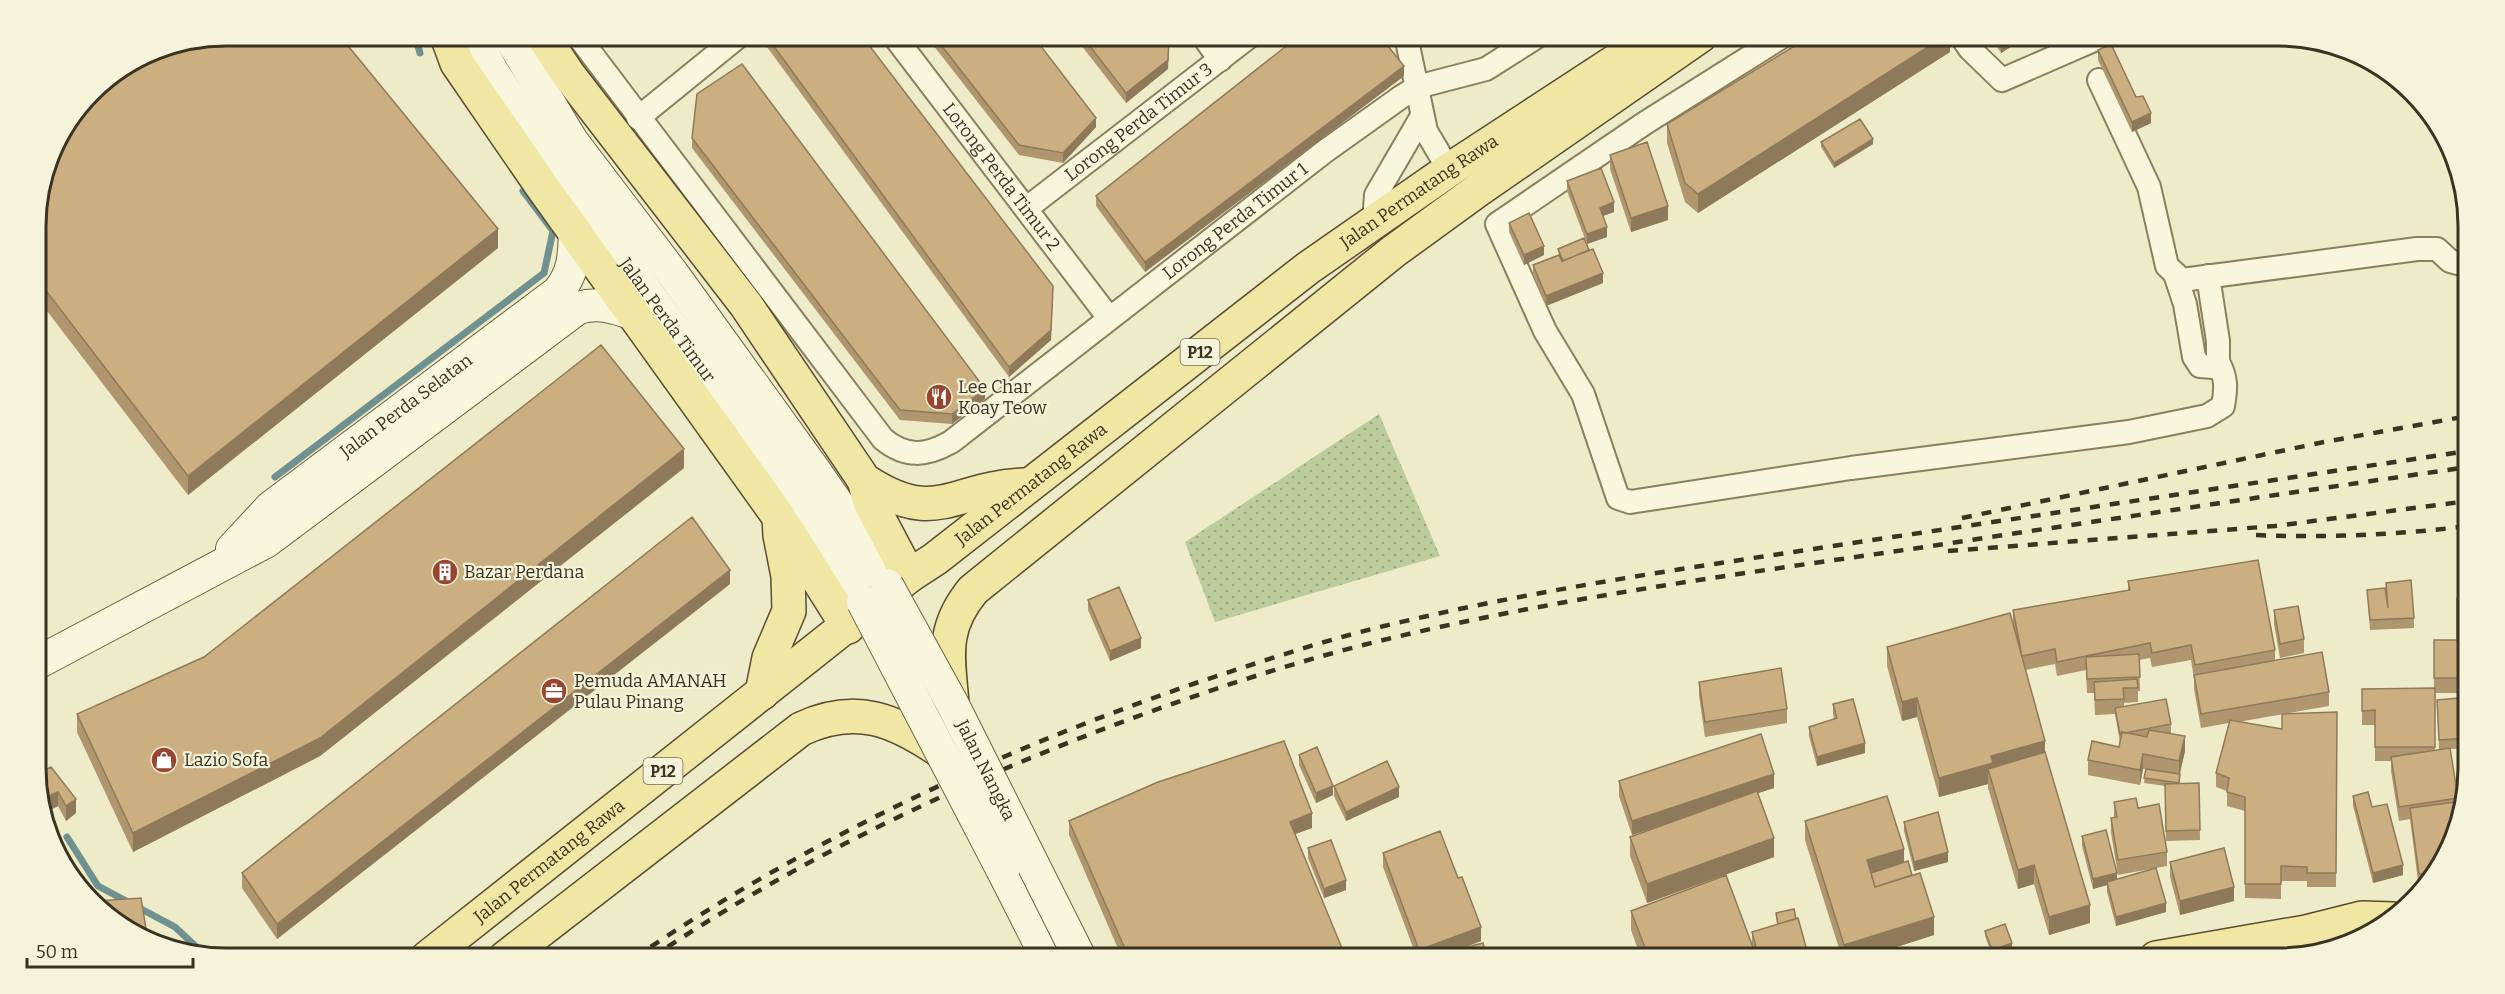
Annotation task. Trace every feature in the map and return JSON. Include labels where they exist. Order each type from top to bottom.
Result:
[{"type":"main road","points":[[451,47],[457,63],[779,517],[877,597]]},
{"type":"main road","points":[[550,47],[568,74],[746,304],[864,480],[870,502],[877,597]]},
{"type":"main road","name":"Jalan Permatang Rawa","points":[[440,948],[762,693],[877,597],[934,559],[1308,268],[1633,47]]},
{"type":"main road","points":[[952,703],[947,649],[949,631],[962,604],[973,590],[1394,251],[1561,131],[1684,47]]},
{"type":"main road","points":[[864,480],[893,498],[929,505],[1011,485],[1028,484]]},
{"type":"main road","points":[[762,693],[769,658],[789,610],[789,585],[779,517]]},
{"type":"main road","points":[[518,948],[801,729],[834,717],[867,717],[910,730],[942,752]]},
{"type":"main road","points":[[2219,947],[2306,932],[2362,918],[2375,918]]},
{"type":"street","name":"Jalan Perda Timur","points":[[480,47],[498,81],[541,147],[830,542],[877,597]]},
{"type":"street","name":"Jalan Perda Timur","points":[[515,47],[572,141],[674,274],[855,528],[877,597]]},
{"type":"street","points":[[586,47],[638,118],[725,47]]},
{"type":"street","name":"Lorong Perda Timur 2","points":[[903,47],[1109,318]]},
{"type":"street","points":[[1211,47],[1220,60]]},
{"type":"street","name":"Lorong Perda Timur 3","points":[[1027,208],[1236,47]]},
{"type":"street","points":[[1409,47],[1426,131],[1449,170]]},
{"type":"street","name":"Lorong Perda Timur 1","points":[[638,118],[883,439],[902,452],[926,454],[951,442],[1324,152],[1417,87],[1486,69],[1521,47]]},
{"type":"street","points":[[1766,47],[1645,123],[1497,224],[1545,331],[1583,394],[1618,498],[1630,502],[1851,468],[2129,432],[2207,416],[2223,406],[2225,374],[2218,362],[2218,340],[2208,276]]},
{"type":"street","points":[[1969,47],[2002,80],[2078,47]]},
{"type":"street","points":[[2099,80],[2141,167],[2158,221],[2167,266],[2182,280],[2418,249],[2437,249],[2450,261],[2458,263]]},
{"type":"street","points":[[1374,222],[1376,195],[1422,116]]},
{"type":"street","name":"Jalan Perda Selatan","points":[[213,569],[271,507],[558,292],[569,279],[574,260],[575,232]]},
{"type":"street","points":[[2175,274],[2185,304],[2194,357],[2200,366],[2213,367],[2218,362]]},
{"type":"street","name":"Jalan Perda Selatan","points":[[46,658],[267,541],[578,308],[592,304],[611,306],[634,314]]},
{"type":"street","name":"Jalan Nangka","points":[[877,597],[952,703],[1075,948]]},
{"type":"street","name":"Jalan Nangka","points":[[877,597],[942,752],[1042,948]]},
{"type":"green space","points":[[1379,414],[1440,556],[1215,622],[1185,542]]},
{"type":"building","points":[[215,47],[349,47],[498,229],[188,476],[47,292],[47,215],[50,192],[60,158],[77,127],[99,99],[127,77],[158,60],[192,50]]},
{"type":"building","points":[[774,47],[870,47],[1053,286],[1051,330],[1009,367]]},
{"type":"building","points":[[943,47],[1041,47],[1096,118],[1063,153],[1019,145]]},
{"type":"building","points":[[1090,47],[1169,47],[1168,60],[1126,93]]},
{"type":"building","points":[[1285,47],[1389,47],[1404,66],[1145,262],[1096,196]]},
{"type":"building","points":[[1793,47],[1928,47],[1698,194],[1685,183],[1667,124]]},
{"type":"building","points":[[2112,47],[2136,97],[2143,96],[2151,113],[2132,122],[2098,50]]},
{"type":"building","points":[[742,64],[985,389],[952,414],[900,410],[692,138],[697,94]]},
{"type":"building","points":[[1860,119],[1873,139],[1834,163],[1821,142]]},
{"type":"building","points":[[1647,142],[1668,206],[1631,218],[1610,155]]},
{"type":"building","points":[[1601,168],[1614,202],[1600,208],[1607,227],[1587,234],[1567,181]]},
{"type":"building","points":[[1529,213],[1544,246],[1524,255],[1509,223]]},
{"type":"building","points":[[1584,238],[1589,250],[1563,261],[1558,249]]},
{"type":"building","points":[[1593,249],[1603,273],[1546,296],[1533,265],[1559,255],[1562,261]]},
{"type":"building","name":"Bazar Perdana","points":[[601,345],[684,449],[320,738],[133,833],[77,714],[204,657]]},
{"type":"building","points":[[692,517],[730,570],[277,924],[242,873]]},
{"type":"building","points":[[2258,560],[2275,650],[2195,665],[2191,645],[2152,653],[2150,643],[2057,662],[2055,649],[2022,656],[2013,610],[2130,590],[2128,581]]},
{"type":"building","points":[[2411,580],[2414,618],[2370,620],[2367,590],[2385,588],[2388,608],[2386,583]]},
{"type":"building","points":[[1119,587],[1141,638],[1110,651],[1088,600]]},
{"type":"building","points":[[2458,598],[2458,678],[2434,678],[2434,640],[2457,640]]},
{"type":"building","points":[[2298,606],[2304,639],[2280,644],[2274,610]]},
{"type":"building","points":[[2010,613],[2045,741],[1991,756],[1993,763],[1939,778],[1917,698],[1902,702],[1887,647]]},
{"type":"building","points":[[2322,652],[2329,692],[2201,714],[2194,675]]},
{"type":"building","points":[[2139,654],[2140,677],[2087,679],[2086,657]]},
{"type":"building","points":[[1781,668],[1787,709],[1705,722],[1699,682]]},
{"type":"building","points":[[2137,679],[2138,688],[2123,688],[2124,699],[2095,700],[2094,682]]},
{"type":"building","points":[[2435,688],[2435,747],[2375,747],[2375,710],[2362,711],[2362,689]]},
{"type":"building","points":[[2458,698],[2458,739],[2439,740],[2437,700]]},
{"type":"building","points":[[1853,699],[1865,743],[1817,757],[1809,727],[1837,718],[1833,704]]},
{"type":"building","points":[[2166,699],[2171,724],[2120,734],[2115,708]]},
{"type":"building","points":[[2337,712],[2336,873],[2307,873],[2307,867],[2281,866],[2281,884],[2245,884],[2245,797],[2227,792],[2229,778],[2216,773],[2230,720],[2282,729],[2282,714]]},
{"type":"building","points":[[2149,730],[2185,736],[2179,761],[2143,754],[2140,770],[2088,760],[2092,741],[2119,747],[2122,732],[2147,737]]},
{"type":"building","points":[[1761,734],[1774,774],[1632,821],[1619,781]]},
{"type":"building","points":[[1284,741],[1312,813],[1290,822],[1342,947],[1124,948],[1069,821],[1158,782]]},
{"type":"building","points":[[1317,747],[1333,786],[1316,793],[1299,755]]},
{"type":"building","points":[[2450,748],[2457,791],[2456,798],[2399,807],[2391,757]]},
{"type":"building","points":[[2045,752],[2090,905],[2049,917],[2034,865],[2018,870],[1988,769]]},
{"type":"building","points":[[1387,761],[1399,787],[1346,812],[1334,786]]},
{"type":"building","points":[[51,767],[76,799],[66,806],[58,792],[49,796],[46,769]]},
{"type":"building","points":[[2146,769],[2180,774],[2179,783],[2144,778]]},
{"type":"building","points":[[2199,783],[2200,830],[2166,831],[2165,784]]},
{"type":"building","points":[[1757,791],[1774,838],[1647,884],[1630,837]]},
{"type":"building","points":[[2368,792],[2372,807],[2387,804],[2403,865],[2373,873],[2353,796]]},
{"type":"building","points":[[1887,796],[1904,849],[1867,860],[1875,887],[1920,873],[1934,917],[1844,945],[1805,821]]},
{"type":"building","points":[[2136,798],[2138,808],[2159,804],[2167,852],[2118,860],[2111,818],[2117,817],[2114,802]]},
{"type":"building","points":[[2455,802],[2440,847],[2423,873],[2419,874],[2410,808]]},
{"type":"building","points":[[1938,812],[1948,852],[1914,862],[1904,822]]},
{"type":"building","points":[[2106,830],[2117,873],[2093,879],[2082,836]]},
{"type":"building","points":[[1440,831],[1458,878],[1462,877],[1481,927],[1426,947],[1418,947],[1383,853]]},
{"type":"building","points":[[1331,840],[1346,880],[1324,889],[1308,848]]},
{"type":"building","points":[[2224,848],[2234,887],[2180,901],[2170,862]]},
{"type":"building","points":[[1908,861],[1912,875],[1875,887],[1871,873]]},
{"type":"building","points":[[2156,868],[2166,903],[2116,917],[2107,882]]},
{"type":"building","points":[[1726,875],[1753,947],[1645,947],[1631,911]]},
{"type":"building","points":[[141,898],[146,928],[127,917],[105,900]]},
{"type":"building","points":[[1794,909],[1796,919],[1778,924],[1776,913]]},
{"type":"building","points":[[1798,918],[1806,947],[1756,947],[1752,932]]},
{"type":"building","points":[[2005,924],[2012,943],[1991,947],[1985,931]]},
{"type":"building","points":[[1483,943],[1484,947],[1466,947]]},
{"type":"waterway","points":[[418,47],[420,53]]},
{"type":"waterway","points":[[275,477],[544,273],[553,231],[523,191]]},
{"type":"waterway","points":[[67,837],[98,886],[175,927],[193,944]]},
{"type":"railway","points":[[1962,518],[2324,442],[2458,418]]},
{"type":"railway","points":[[650,948],[767,875],[836,837],[977,769],[1049,738],[1196,683],[1350,635],[1494,602],[1618,579],[2458,453]]},
{"type":"railway","points":[[667,948],[756,892],[811,862],[978,780],[1162,707],[1339,651],[1507,613],[1642,589],[2458,468]]},
{"type":"railway","points":[[1948,551],[2275,526],[2458,502]]},
{"type":"railway","points":[[2256,535],[2362,535],[2458,527]]},
{"type":"place","name":"Lee Char Koay Teow","points":[[939,397]]},
{"type":"place","name":"Bazar Perdana","points":[[445,572]]},
{"type":"place","name":"Pemuda AMANAH Pulau Pinang","points":[[554,691]]},
{"type":"place","name":"Lazio Sofa","points":[[164,760]]}]
